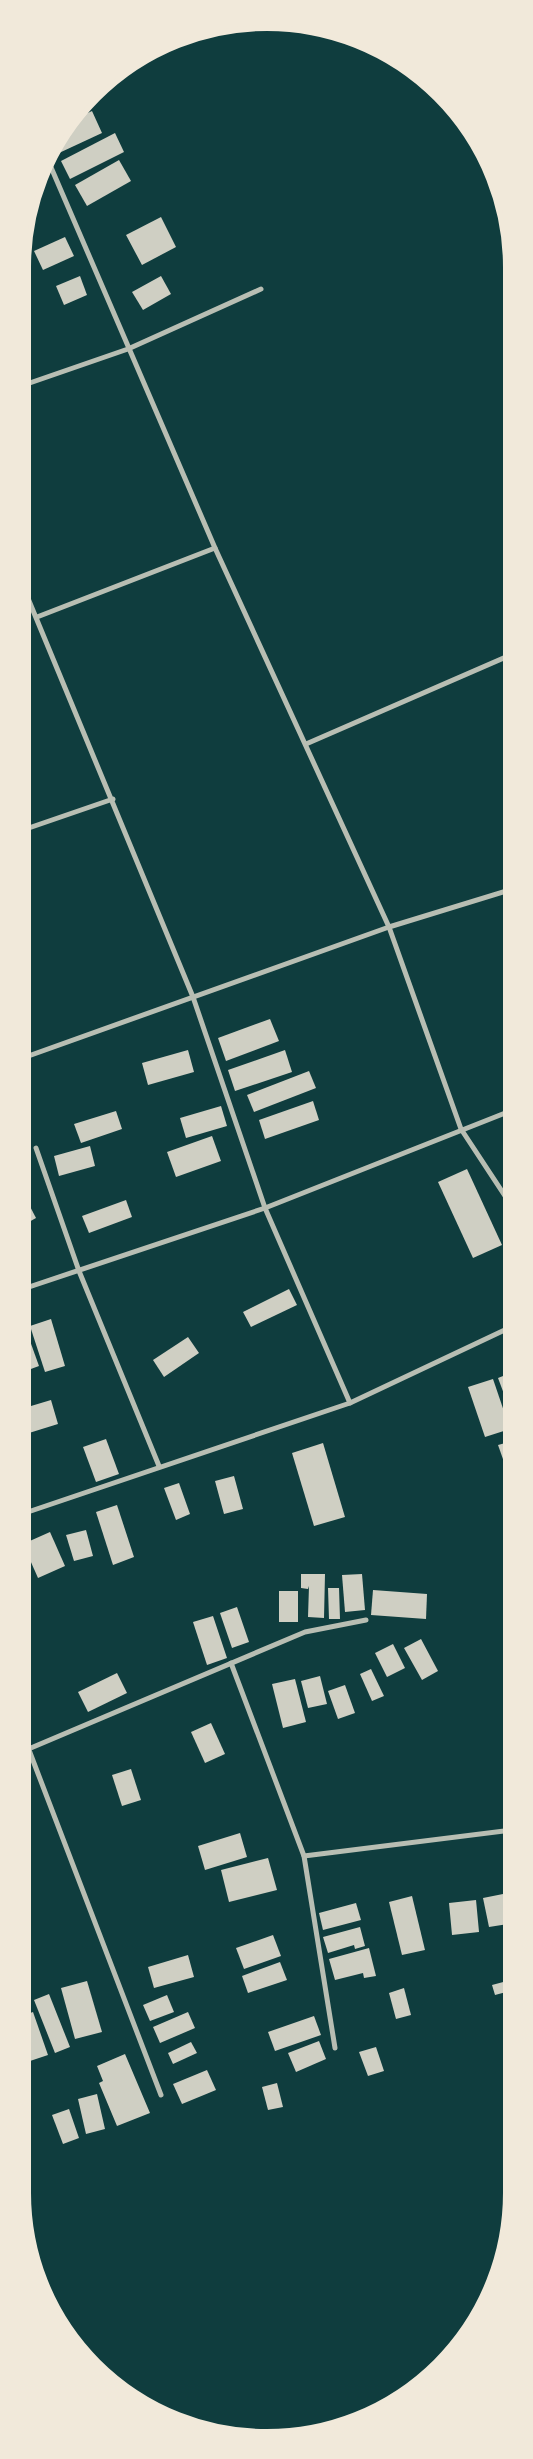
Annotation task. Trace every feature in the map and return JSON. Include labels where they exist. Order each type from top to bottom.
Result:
[{"type":"street","points":[[50,166],[215,548],[389,926],[461,1129],[506,1197]]},
{"type":"street","points":[[28,384],[128,349],[261,289]]},
{"type":"street","points":[[37,617],[215,548]]},
{"type":"street","points":[[28,597],[113,799],[193,997],[265,1208],[350,1403]]},
{"type":"street","points":[[306,744],[506,657]]},
{"type":"street","points":[[28,828],[113,799]]},
{"type":"street","points":[[28,1056],[389,926],[506,891]]},
{"type":"street","points":[[28,1287],[265,1208],[506,1113]]},
{"type":"street","points":[[36,1148],[79,1271],[158,1466]]},
{"type":"street","points":[[28,1512],[158,1466],[350,1403],[506,1329]]},
{"type":"street","points":[[161,2095],[29,1750],[305,1632],[366,1620]]},
{"type":"street","points":[[231,1663],[304,1856],[335,2048]]},
{"type":"street","points":[[304,1856],[506,1831]]},
{"type":"building","points":[[92,111],[102,133],[59,153],[60,147],[81,116]]},
{"type":"building","points":[[115,133],[124,152],[70,179],[61,161]]},
{"type":"building","points":[[119,160],[131,181],[87,206],[75,185]]},
{"type":"building","points":[[161,217],[176,247],[142,265],[126,235]]},
{"type":"building","points":[[65,237],[74,256],[43,270],[34,251]]},
{"type":"building","points":[[80,276],[87,295],[64,305],[56,286]]},
{"type":"building","points":[[161,276],[171,294],[143,310],[132,292]]},
{"type":"building","points":[[270,1019],[279,1041],[226,1061],[218,1038]]},
{"type":"building","points":[[188,1050],[194,1072],[148,1085],[142,1063]]},
{"type":"building","points":[[285,1050],[292,1072],[235,1091],[228,1070]]},
{"type":"building","points":[[309,1071],[316,1088],[254,1112],[247,1095]]},
{"type":"building","points":[[313,1101],[319,1120],[265,1139],[259,1120]]},
{"type":"building","points":[[221,1106],[227,1126],[186,1138],[180,1118]]},
{"type":"building","points":[[116,1111],[122,1129],[81,1143],[74,1124]]},
{"type":"building","points":[[212,1136],[221,1161],[176,1177],[167,1152]]},
{"type":"building","points":[[90,1146],[95,1166],[59,1176],[54,1156]]},
{"type":"building","points":[[467,1169],[502,1245],[473,1258],[438,1182]]},
{"type":"building","points":[[126,1200],[132,1217],[89,1233],[82,1216]]},
{"type":"building","points":[[28,1203],[36,1218],[28,1222]]},
{"type":"building","points":[[289,1289],[297,1305],[251,1327],[243,1312]]},
{"type":"building","points":[[51,1319],[65,1366],[45,1372],[30,1326]]},
{"type":"building","points":[[28,1335],[39,1366],[28,1370]]},
{"type":"building","points":[[188,1337],[199,1353],[164,1377],[153,1360]]},
{"type":"building","points":[[506,1375],[506,1399],[498,1378]]},
{"type":"building","points":[[493,1379],[506,1417],[506,1430],[485,1437],[468,1387]]},
{"type":"building","points":[[51,1400],[58,1424],[29,1433],[28,1407]]},
{"type":"building","points":[[106,1439],[119,1474],[96,1482],[83,1447]]},
{"type":"building","points":[[323,1443],[345,1517],[314,1526],[292,1453]]},
{"type":"building","points":[[506,1443],[506,1468],[498,1445]]},
{"type":"building","points":[[234,1476],[243,1509],[224,1514],[215,1481]]},
{"type":"building","points":[[179,1483],[190,1514],[176,1520],[164,1488]]},
{"type":"building","points":[[117,1505],[134,1557],[113,1565],[96,1512]]},
{"type":"building","points":[[86,1530],[93,1556],[74,1561],[66,1535]]},
{"type":"building","points":[[50,1532],[65,1566],[38,1578],[28,1555],[28,1542]]},
{"type":"building","points":[[301,1574],[325,1574],[324,1618],[308,1617],[309,1586],[308,1589],[301,1588]]},
{"type":"building","points":[[362,1574],[365,1610],[345,1612],[342,1575]]},
{"type":"building","points":[[328,1588],[339,1588],[340,1619],[329,1619]]},
{"type":"building","points":[[373,1590],[427,1594],[426,1619],[371,1615]]},
{"type":"building","points":[[279,1591],[298,1591],[298,1622],[279,1622]]},
{"type":"building","points":[[237,1607],[249,1642],[232,1648],[220,1613]]},
{"type":"building","points":[[213,1616],[227,1658],[207,1665],[193,1622]]},
{"type":"building","points":[[421,1639],[438,1671],[422,1680],[404,1648]]},
{"type":"building","points":[[393,1644],[405,1668],[387,1677],[375,1653]]},
{"type":"building","points":[[371,1669],[384,1696],[372,1701],[360,1674]]},
{"type":"building","points":[[117,1673],[127,1693],[88,1712],[78,1692]]},
{"type":"building","points":[[320,1676],[327,1704],[308,1708],[301,1681]]},
{"type":"building","points":[[295,1679],[306,1722],[283,1728],[272,1684]]},
{"type":"building","points":[[345,1685],[355,1713],[338,1719],[328,1691]]},
{"type":"building","points":[[211,1723],[225,1754],[205,1763],[191,1732]]},
{"type":"building","points":[[131,1769],[141,1800],[122,1806],[112,1775]]},
{"type":"building","points":[[240,1833],[247,1857],[205,1870],[198,1846]]},
{"type":"building","points":[[268,1858],[277,1890],[229,1902],[221,1870]]},
{"type":"building","points":[[503,1894],[506,1924],[489,1927],[483,1898]]},
{"type":"building","points":[[412,1896],[425,1950],[402,1955],[389,1902]]},
{"type":"building","points":[[476,1900],[479,1932],[452,1935],[449,1903]]},
{"type":"building","points":[[356,1903],[361,1920],[323,1930],[319,1913]]},
{"type":"building","points":[[360,1927],[365,1946],[355,1949],[354,1945],[328,1953],[323,1937]]},
{"type":"building","points":[[273,1935],[281,1956],[244,1969],[236,1948]]},
{"type":"building","points":[[369,1948],[376,1976],[364,1978],[363,1973],[335,1980],[329,1959]]},
{"type":"building","points":[[188,1955],[194,1977],[154,1988],[148,1967]]},
{"type":"building","points":[[280,1962],[287,1980],[248,1993],[242,1976]]},
{"type":"building","points":[[87,1981],[102,2032],[75,2039],[61,1988]]},
{"type":"building","points":[[506,1981],[506,1992],[495,1995],[492,1985]]},
{"type":"building","points":[[404,1988],[411,2015],[396,2019],[389,1993]]},
{"type":"building","points":[[49,1994],[70,2047],[55,2053],[34,2000]]},
{"type":"building","points":[[167,1995],[174,2012],[150,2021],[143,2005]]},
{"type":"building","points":[[33,2012],[48,2055],[30,2061],[28,2055],[28,2014]]},
{"type":"building","points":[[188,2012],[195,2028],[160,2043],[153,2027]]},
{"type":"building","points":[[314,2016],[321,2035],[275,2051],[268,2032]]},
{"type":"building","points":[[319,2041],[326,2059],[296,2072],[288,2053]]},
{"type":"building","points":[[191,2042],[197,2053],[173,2064],[168,2053]]},
{"type":"building","points":[[376,2047],[384,2071],[368,2076],[359,2052]]},
{"type":"building","points":[[125,2054],[150,2113],[117,2126],[99,2083],[103,2081],[97,2066]]},
{"type":"building","points":[[207,2070],[216,2090],[182,2104],[173,2084]]},
{"type":"building","points":[[277,2083],[283,2107],[268,2110],[262,2087]]},
{"type":"building","points":[[97,2094],[105,2129],[86,2134],[78,2099]]},
{"type":"building","points":[[69,2109],[79,2138],[63,2144],[52,2115]]}]
